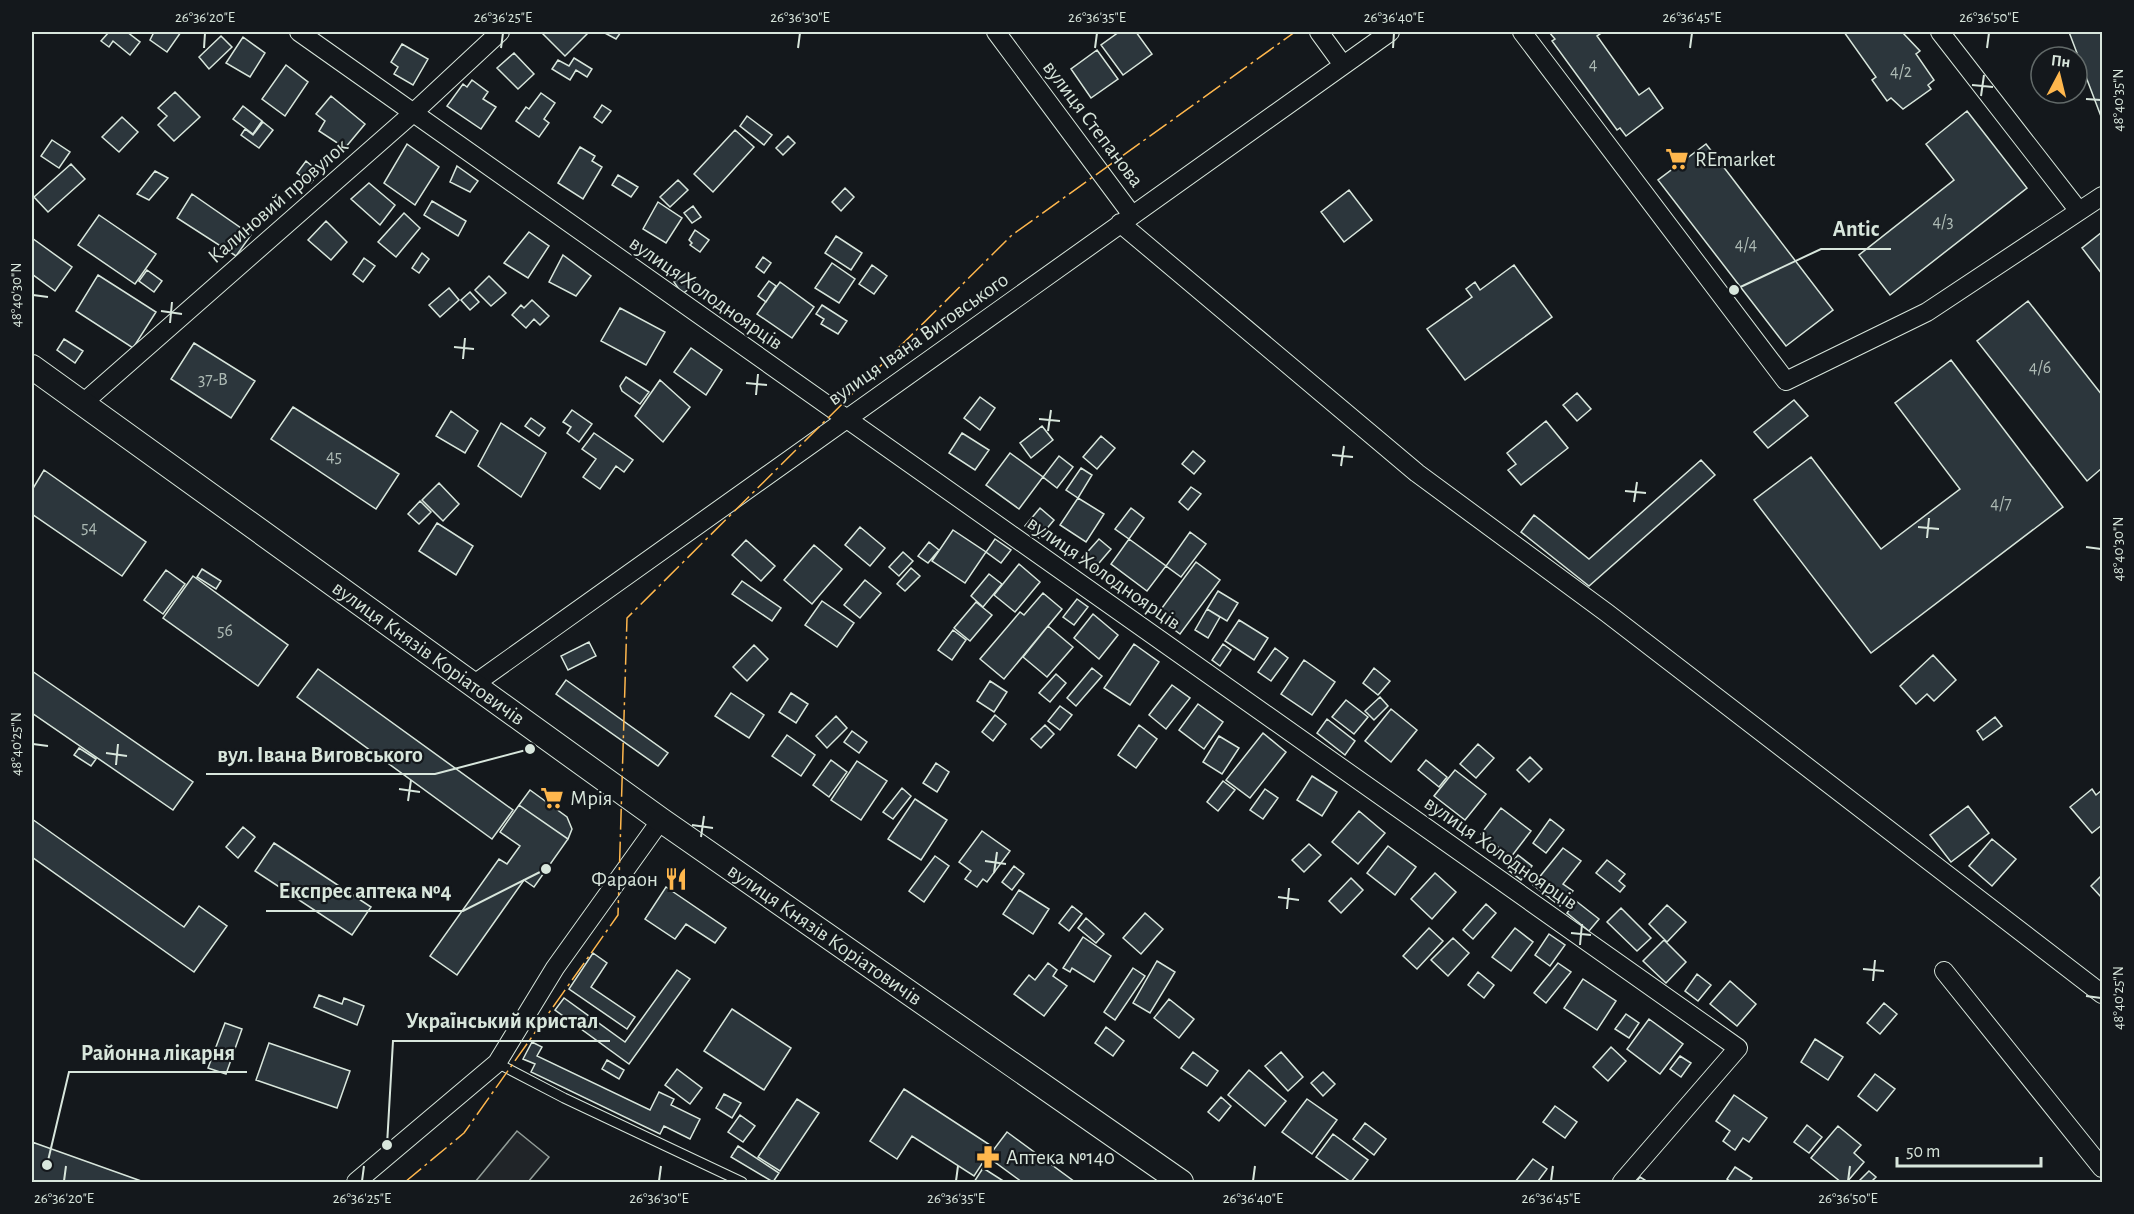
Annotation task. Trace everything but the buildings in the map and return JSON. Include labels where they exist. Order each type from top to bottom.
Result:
[{"type":"main road","name":"вулиця Князів Коріатовичів","points":[[32,367],[661,820],[1181,1182]]},
{"type":"street","name":"вулиця Холодноярців","points":[[299,32],[1738,1048],[1622,1182]]},
{"type":"street","name":"Калиновий провулок","points":[[84,403],[413,113],[500,32]]},
{"type":"street","name":"вулиця Степанова","points":[[996,32],[1126,219],[1417,473],[1606,613],[2103,994]]},
{"type":"street","points":[[1319,32],[1343,65]]},
{"type":"street","name":"вулиця Івана Виговського","points":[[473,685],[1390,32]]},
{"type":"street","points":[[1522,32],[1786,381],[1927,312],[2103,196]]},
{"type":"street","points":[[1940,32],[2079,211]]},
{"type":"street","points":[[356,1182],[497,1063],[555,968],[661,820]]},
{"type":"street","points":[[1944,971],[2103,1168]]},
{"type":"lane","points":[[497,1063],[564,1098],[742,1182]]},
{"type":"shaded area","points":[[517,1131],[549,1157],[528,1182],[475,1182]]},
{"type":"power","points":[[405,1182],[464,1133],[618,915],[627,618],[1012,235],[1295,32]]},
{"type":"place","name":"REmarket","points":[[1677,159]]},
{"type":"place","name":"Antic","points":[[1734,290]]},
{"type":"place","name":"вул. Івана Виговського","points":[[530,749]]},
{"type":"place","name":"Мрія","points":[[552,798]]},
{"type":"place","name":"Експрес аптека №4","points":[[546,869]]},
{"type":"place","name":"Фараон","points":[[676,879]]},
{"type":"place","name":"Український кристал","points":[[387,1145]]},
{"type":"place","name":"Аптека №140","points":[[988,1157]]},
{"type":"place","name":"Районна лікарня","points":[[47,1165]]}]
